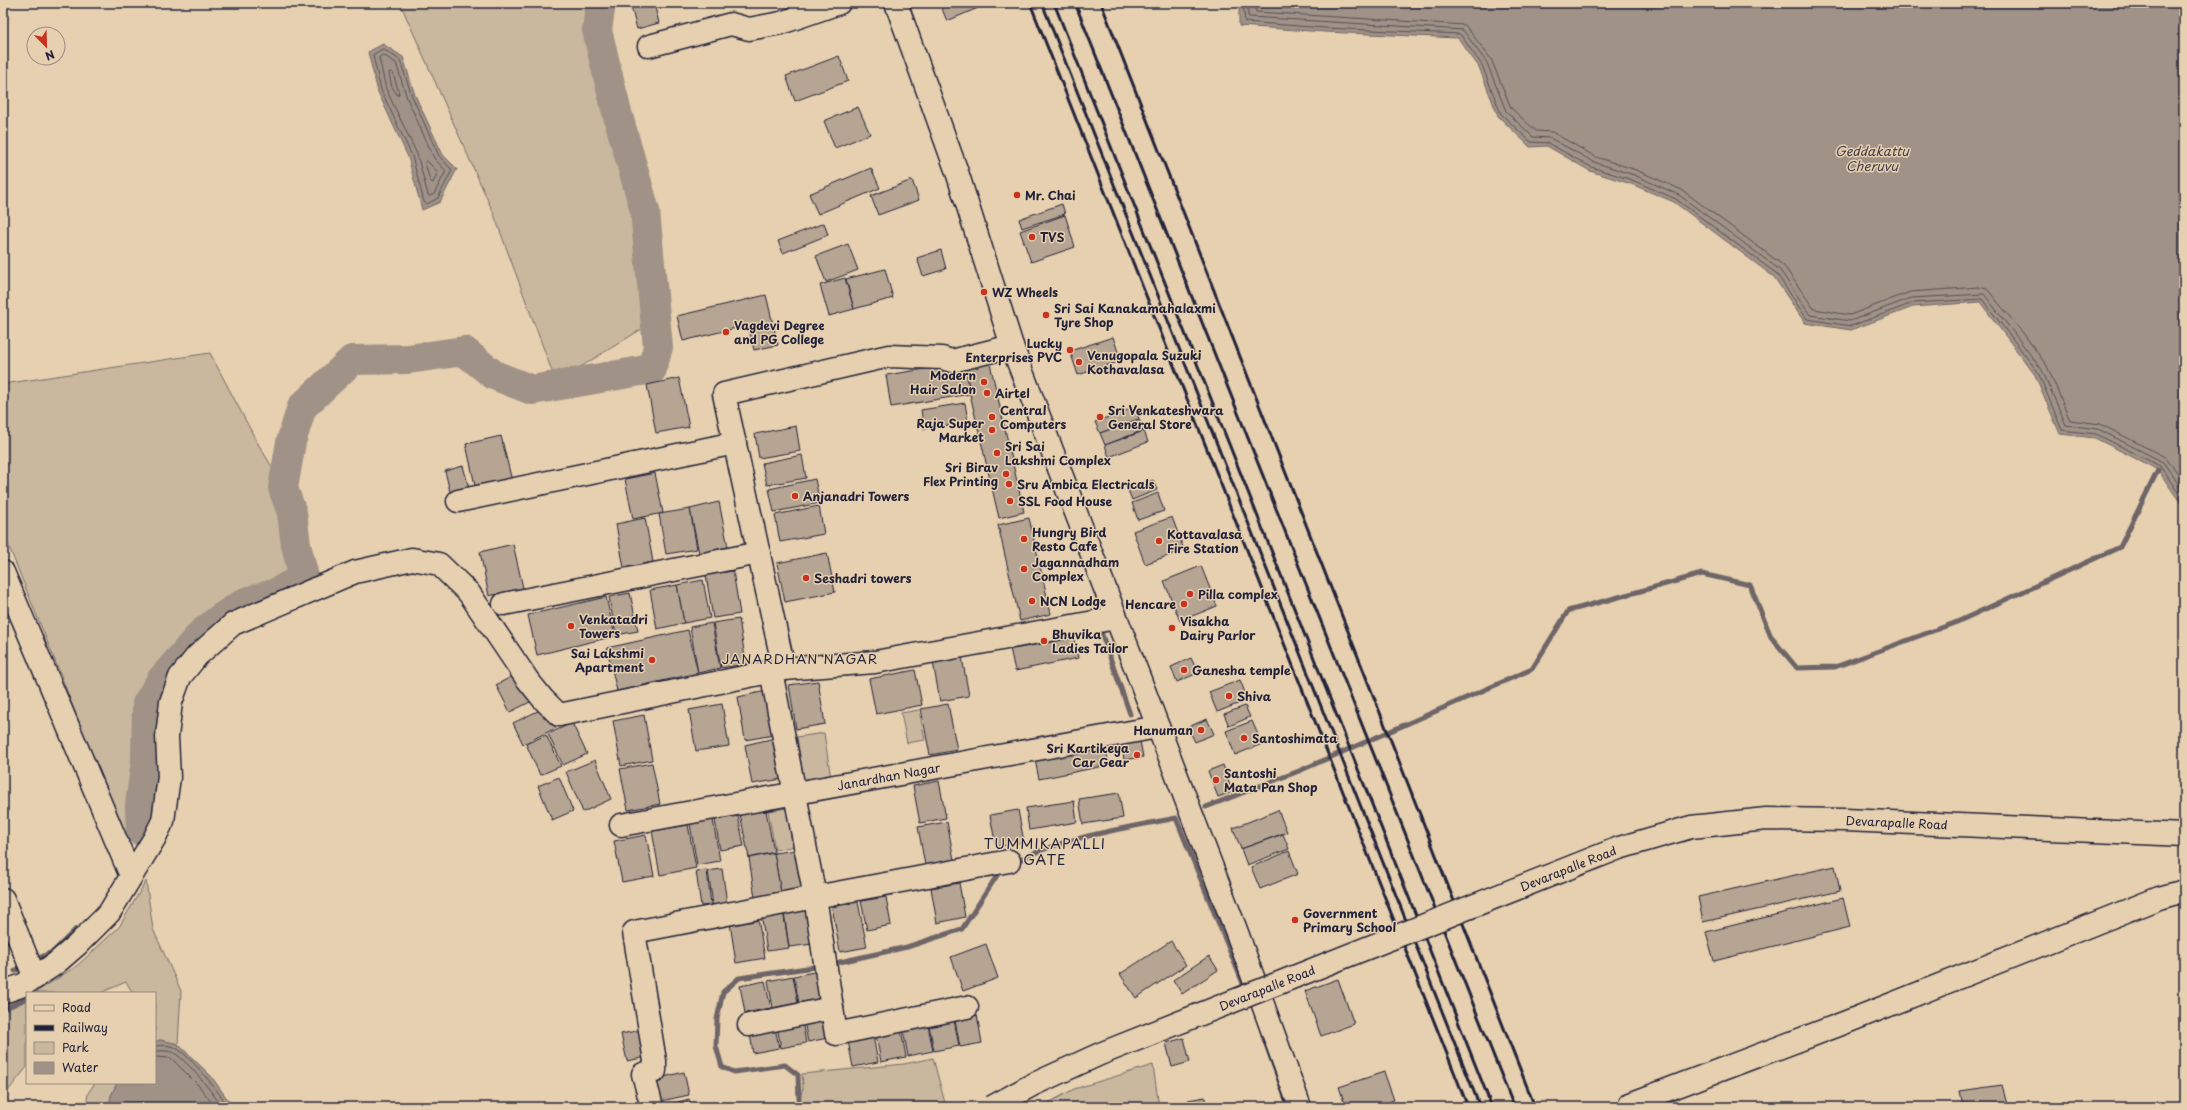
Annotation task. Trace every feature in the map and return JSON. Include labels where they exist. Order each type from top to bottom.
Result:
[{"type":"main road","points":[[649,46],[731,24],[749,29],[781,23],[840,3]]},
{"type":"main road","points":[[896,3],[957,172],[1012,346],[1236,930],[1300,1107]]},
{"type":"main road","points":[[967,1007],[836,1034],[815,897],[795,793],[759,553],[724,394],[889,356],[942,358],[952,361],[1012,346]]},
{"type":"main road","points":[[458,501],[735,443]]},
{"type":"main road","points":[[504,604],[759,553]]},
{"type":"main road","points":[[3,992],[23,985],[78,945],[104,918],[131,876],[163,820],[169,777],[167,737],[171,702],[180,677],[197,656],[233,624],[355,572],[412,559],[439,564],[469,593],[527,679],[543,699],[559,715],[777,670],[875,662],[1116,618]]},
{"type":"main road","points":[[3,572],[131,876]]},
{"type":"main road","name":"Janardhan Nagar","points":[[621,826],[1158,727]]},
{"type":"main road","name":"Devarapalle Road","points":[[992,1107],[1032,1085],[1100,1054],[1619,848],[1691,827],[1766,819],[1845,820],[2184,835]]},
{"type":"main road","points":[[652,1107],[643,1074],[655,1071],[655,1061],[634,932],[1009,861]]},
{"type":"main road","points":[[1630,1104],[1844,1023],[2159,898],[2184,892]]},
{"type":"main road","points":[[3,899],[34,976]]},
{"type":"main road","points":[[749,1024],[832,1008]]},
{"type":"green space","points":[[400,3],[605,3],[597,15],[666,314],[556,382],[493,212]]},
{"type":"green space","points":[[210,353],[257,442],[297,508],[317,578],[241,599],[210,622],[178,651],[160,670],[138,707],[141,751],[140,782],[127,848],[62,678],[3,532],[3,384]]},
{"type":"green space","points":[[919,710],[925,740],[907,743],[901,713]]},
{"type":"green space","points":[[824,733],[831,778],[804,782],[797,737]]},
{"type":"green space","points":[[788,808],[795,846],[775,850],[768,811]]},
{"type":"green space","points":[[146,881],[153,929],[181,991],[178,1044],[160,1040],[156,1042],[156,992],[132,992],[126,982],[102,992],[37,992],[78,965],[119,927]]},
{"type":"green space","points":[[26,996],[26,1068],[3,1097],[3,1005]]},
{"type":"green space","points":[[933,1058],[946,1107],[797,1107],[803,1088],[802,1074],[904,1064]]},
{"type":"green space","points":[[1153,1065],[1159,1107],[1041,1107],[1074,1089]]},
{"type":"green space","points":[[94,1084],[117,1084],[111,1096],[109,1107],[86,1107],[88,1093]]},
{"type":"water","name":"Geddakattu Cheruvu","points":[[1239,3],[2184,3],[2184,508],[2158,470],[2095,438],[2060,434],[2035,375],[1980,302],[1913,307],[1851,330],[1805,323],[1774,277],[1674,202],[1631,184],[1590,171],[1547,146],[1530,147],[1498,116],[1479,67],[1458,38],[1325,32],[1239,26]]},
{"type":"water","points":[[383,44],[403,57],[415,95],[443,155],[457,169],[440,202],[422,210],[408,157],[378,92],[368,52]]},
{"type":"water","points":[[160,1040],[178,1044],[211,1076],[233,1107],[109,1107],[111,1096],[117,1084],[156,1084],[156,1042]]},
{"type":"building","points":[[630,3],[654,3],[659,23],[637,29]]},
{"type":"building","points":[[976,3],[978,8],[947,21],[940,4]]},
{"type":"building","points":[[839,56],[848,81],[795,101],[786,76]]},
{"type":"building","points":[[858,107],[870,134],[835,148],[824,121]]},
{"type":"building","points":[[871,168],[880,188],[818,214],[809,194]]},
{"type":"building","points":[[912,180],[919,200],[878,215],[871,196]]},
{"type":"building","points":[[1062,204],[1065,214],[1022,228],[1019,219]]},
{"type":"building","points":[[1065,215],[1075,247],[1031,262],[1020,231]]},
{"type":"building","points":[[824,223],[828,235],[783,253],[778,241]]},
{"type":"building","points":[[848,244],[858,270],[826,282],[816,256]]},
{"type":"building","points":[[941,250],[946,269],[923,276],[917,258]]},
{"type":"building","points":[[885,269],[893,298],[854,309],[846,279]]},
{"type":"building","points":[[845,278],[854,309],[829,316],[820,285]]},
{"type":"building","points":[[766,295],[778,345],[754,350],[748,325],[683,341],[677,316]]},
{"type":"building","points":[[1113,337],[1121,361],[1078,375],[1070,351]]},
{"type":"building","name":"Sri Sai Lakshmi Complex","points":[[989,359],[1024,512],[999,518],[970,394],[965,363]]},
{"type":"building","points":[[965,363],[970,394],[891,407],[886,375]]},
{"type":"building","points":[[679,378],[689,427],[656,433],[647,385]]},
{"type":"building","points":[[965,403],[968,422],[924,429],[921,410]]},
{"type":"building","points":[[1135,407],[1139,419],[1100,433],[1095,422]]},
{"type":"building","points":[[1139,419],[1144,430],[1105,445],[1100,433]]},
{"type":"building","points":[[796,426],[800,451],[759,458],[755,434]]},
{"type":"building","points":[[1144,431],[1148,442],[1109,457],[1105,445]]},
{"type":"building","points":[[501,436],[512,481],[476,490],[466,444]]},
{"type":"building","points":[[802,455],[806,478],[767,485],[762,463]]},
{"type":"building","points":[[463,466],[470,491],[451,496],[445,471]]},
{"type":"building","points":[[655,473],[663,513],[633,519],[625,479]]},
{"type":"building","name":"Anjanadri Towers","points":[[815,479],[820,503],[774,512],[769,489]]},
{"type":"building","points":[[1153,480],[1157,490],[1132,500],[1128,490]]},
{"type":"building","points":[[1158,493],[1164,511],[1138,520],[1132,503]]},
{"type":"building","points":[[719,502],[728,547],[699,553],[690,509]]},
{"type":"building","points":[[819,506],[824,534],[780,542],[775,515]]},
{"type":"building","points":[[690,509],[697,549],[666,554],[659,514]]},
{"type":"building","name":"Kottavalasa Fire Station","points":[[1172,517],[1184,550],[1145,564],[1133,531]]},
{"type":"building","points":[[645,518],[653,562],[624,568],[616,524]]},
{"type":"building","name":"Jagannadham Complex","points":[[1029,518],[1051,614],[1020,621],[998,525]]},
{"type":"building","points":[[513,544],[523,588],[489,596],[480,552]]},
{"type":"building","name":"Seshadri towers","points":[[827,553],[835,592],[785,602],[777,563]]},
{"type":"building","name":"Pilla complex","points":[[1201,566],[1217,606],[1180,621],[1164,581]]},
{"type":"building","points":[[733,571],[740,614],[713,618],[706,575]]},
{"type":"building","points":[[703,580],[710,618],[684,623],[677,585]]},
{"type":"building","points":[[677,585],[684,623],[657,629],[650,590]]},
{"type":"building","points":[[630,593],[638,631],[616,635],[609,597]]},
{"type":"building","name":"Venkatadri Towers","points":[[606,597],[615,636],[537,655],[528,615]]},
{"type":"building","points":[[739,619],[746,664],[721,668],[713,623]]},
{"type":"building","points":[[712,623],[720,668],[698,673],[690,627]]},
{"type":"building","name":"Sai Lakshmi Apartment","points":[[688,630],[698,673],[617,691],[607,648]]},
{"type":"building","points":[[1073,635],[1078,658],[1015,671],[1010,648]]},
{"type":"building","points":[[962,657],[969,696],[940,701],[933,662]]},
{"type":"building","name":"Ganesha temple","points":[[1191,658],[1198,673],[1177,682],[1171,667]]},
{"type":"building","points":[[915,670],[922,705],[876,714],[869,679]]},
{"type":"building","points":[[522,671],[536,699],[510,712],[496,685]]},
{"type":"building","name":"Shiva","points":[[1240,680],[1248,700],[1217,712],[1209,692]]},
{"type":"building","points":[[818,681],[825,724],[796,729],[789,685]]},
{"type":"building","points":[[766,691],[774,735],[745,740],[738,697]]},
{"type":"building","points":[[722,704],[729,746],[696,751],[689,710]]},
{"type":"building","points":[[948,704],[957,750],[930,755],[921,709]]},
{"type":"building","points":[[1245,706],[1250,717],[1229,726],[1224,714]]},
{"type":"building","points":[[546,707],[556,728],[523,744],[513,723]]},
{"type":"building","points":[[644,715],[652,760],[621,766],[613,721]]},
{"type":"building","name":"Hanuman","points":[[1207,719],[1214,734],[1195,742],[1188,727]]},
{"type":"building","name":"Santoshimata","points":[[1252,721],[1262,744],[1235,755],[1226,731]]},
{"type":"building","points":[[572,723],[587,754],[563,765],[548,734]]},
{"type":"building","points":[[546,735],[561,766],[540,775],[526,744]]},
{"type":"building","points":[[775,738],[782,779],[752,784],[745,745]]},
{"type":"building","points":[[1140,741],[1143,757],[1124,760],[1122,744]]},
{"type":"building","points":[[1105,745],[1109,765],[1039,779],[1035,760]]},
{"type":"building","points":[[595,760],[611,799],[583,812],[566,772]]},
{"type":"building","points":[[652,763],[660,804],[628,810],[620,769]]},
{"type":"building","points":[[1223,765],[1232,792],[1218,797],[1208,771]]},
{"type":"building","points":[[559,777],[573,811],[552,820],[538,786]]},
{"type":"building","points":[[939,781],[946,818],[920,823],[913,786]]},
{"type":"building","points":[[1119,793],[1123,818],[1083,824],[1079,799]]},
{"type":"building","points":[[1074,801],[1077,822],[1029,830],[1026,808]]},
{"type":"building","points":[[1018,810],[1024,842],[996,847],[990,815]]},
{"type":"building","points":[[1278,810],[1287,832],[1241,849],[1233,828]]},
{"type":"building","points":[[766,811],[774,852],[749,858],[740,814]]},
{"type":"building","points":[[738,816],[744,846],[720,850],[715,820]]},
{"type":"building","points":[[713,820],[720,861],[697,865],[690,824]]},
{"type":"building","points":[[947,822],[954,860],[925,865],[918,827]]},
{"type":"building","points":[[688,825],[696,868],[660,875],[652,831]]},
{"type":"building","points":[[1283,834],[1289,849],[1247,865],[1241,849]]},
{"type":"building","points":[[646,835],[654,876],[622,882],[614,841]]},
{"type":"building","points":[[797,850],[804,889],[781,893],[774,853]]},
{"type":"building","points":[[1289,851],[1298,874],[1260,889],[1251,867]]},
{"type":"building","points":[[774,853],[781,893],[755,898],[749,858]]},
{"type":"building","points":[[1835,866],[1840,891],[1703,922],[1698,897]]},
{"type":"building","points":[[722,869],[727,903],[713,905],[708,871]]},
{"type":"building","points":[[707,870],[711,905],[701,906],[696,871]]},
{"type":"building","points":[[959,883],[965,917],[937,923],[931,888]]},
{"type":"building","points":[[886,897],[891,925],[867,930],[861,901]]},
{"type":"building","points":[[1843,898],[1850,927],[1714,961],[1706,932]]},
{"type":"building","points":[[858,902],[867,947],[840,952],[832,907]]},
{"type":"building","points":[[808,908],[813,944],[789,947],[784,912]]},
{"type":"building","points":[[783,911],[789,948],[767,951],[761,914]]},
{"type":"building","points":[[758,919],[765,958],[736,963],[730,923]]},
{"type":"building","points":[[1171,941],[1186,965],[1136,998],[1120,974]]},
{"type":"building","points":[[986,944],[998,978],[963,991],[951,957]]},
{"type":"building","points":[[1209,956],[1218,970],[1182,994],[1173,980]]},
{"type":"building","points":[[819,971],[824,998],[799,1003],[794,976]]},
{"type":"building","points":[[793,976],[798,1003],[773,1008],[768,981]]},
{"type":"building","points":[[1338,979],[1354,1024],[1321,1036],[1305,991]]},
{"type":"building","points":[[765,981],[771,1008],[745,1013],[740,986]]},
{"type":"building","points":[[828,1011],[833,1037],[808,1042],[803,1016]]},
{"type":"building","points":[[977,1015],[982,1043],[960,1047],[955,1020]]},
{"type":"building","points":[[801,1016],[806,1043],[781,1048],[776,1021]]},
{"type":"building","points":[[954,1020],[959,1046],[934,1051],[929,1025]]},
{"type":"building","points":[[774,1022],[779,1048],[753,1053],[749,1027]]},
{"type":"building","points":[[928,1025],[933,1051],[908,1056],[903,1030]]},
{"type":"building","points":[[646,1029],[652,1056],[627,1061],[621,1034]]},
{"type":"building","points":[[901,1030],[906,1057],[881,1062],[876,1035]]},
{"type":"building","points":[[873,1036],[878,1062],[853,1067],[848,1041]]},
{"type":"building","points":[[1184,1038],[1190,1062],[1172,1067],[1166,1043]]},
{"type":"building","points":[[684,1072],[689,1095],[661,1101],[656,1079]]},
{"type":"building","points":[[1384,1072],[1394,1100],[1374,1107],[1346,1107],[1339,1087]]},
{"type":"building","points":[[2002,1085],[2008,1107],[1963,1107],[1960,1091]]},
{"type":"building","points":[[1205,1097],[1206,1107],[1189,1107],[1188,1100]]},
{"type":"building","points":[[689,1099],[692,1107],[664,1107],[664,1106]]},
{"type":"waterway","points":[[141,831],[140,805],[146,761],[147,704],[162,679],[202,633],[221,618],[246,602],[276,593],[304,577],[296,545],[292,513],[283,488],[291,442],[302,407],[352,360],[408,359],[464,351],[494,375],[532,390],[652,369],[658,347],[645,211],[616,109],[597,30],[601,3]]},
{"type":"waterway","points":[[1206,807],[1299,771],[1532,669],[1568,611],[1702,574],[1750,585],[1771,637],[1797,668],[1835,667],[1957,622],[2120,547],[2158,470]]},
{"type":"waterway","points":[[1098,629],[1100,629],[1130,714]]},
{"type":"waterway","points":[[1014,863],[1032,854],[1072,840],[1176,818],[1246,991]]},
{"type":"waterway","points":[[831,964],[907,947],[962,929],[1000,871]]},
{"type":"waterway","points":[[33,961],[54,951],[76,929]]},
{"type":"waterway","points":[[15,971],[25,966]]},
{"type":"waterway","points":[[799,1099],[798,1075],[785,1065],[734,1072],[722,1067],[716,1046],[717,1019],[723,992],[739,978],[821,966]]},
{"type":"waterway","points":[[3,1014],[4,1009],[26,998]]},
{"type":"waterway","points":[[1263,1036],[1286,1100]]},
{"type":"railway","points":[[1030,3],[1468,1107]]},
{"type":"railway","points":[[1042,3],[1480,1107]]},
{"type":"railway","points":[[1054,3],[1492,1107]]},
{"type":"railway","points":[[1075,3],[1514,1107]]},
{"type":"railway","points":[[1101,3],[1535,1107]]},
{"type":"place","name":"Mr. Chai","points":[[1017,195]]},
{"type":"place","name":"TVS","points":[[1032,237]]},
{"type":"place","name":"WZ Wheels","points":[[984,292]]},
{"type":"place","name":"Sri Sai Kanakamahalaxmi Tyre Shop","points":[[1046,315]]},
{"type":"place","name":"Vagdevi Degree and PG College","points":[[726,332]]},
{"type":"place","name":"Lucky Enterprises PVC","points":[[1070,350]]},
{"type":"place","name":"Venugopala Suzuki Kothavalasa","points":[[1079,362]]},
{"type":"place","name":"Modern Hair Salon","points":[[984,382]]},
{"type":"place","name":"Airtel","points":[[987,393]]},
{"type":"place","name":"Central Computers","points":[[992,417]]},
{"type":"place","name":"Sri Venkateshwara General Store","points":[[1100,417]]},
{"type":"place","name":"Raja Super Market","points":[[992,430]]},
{"type":"place","name":"Sri Sai Lakshmi Complex","points":[[997,453]]},
{"type":"place","name":"Sri Birav Flex Printing","points":[[1006,474]]},
{"type":"place","name":"Sru Ambica Electricals","points":[[1009,484]]},
{"type":"place","name":"Anjanadri Towers","points":[[795,496]]},
{"type":"place","name":"SSL Food House","points":[[1010,501]]},
{"type":"place","name":"Hungry Bird Resto Cafe","points":[[1024,539]]},
{"type":"place","name":"Kottavalasa Fire Station","points":[[1159,541]]},
{"type":"place","name":"Jagannadham Complex","points":[[1024,569]]},
{"type":"place","name":"Seshadri towers","points":[[806,578]]},
{"type":"place","name":"Pilla complex","points":[[1190,594]]},
{"type":"place","name":"NCN Lodge","points":[[1032,601]]},
{"type":"place","name":"Hencare","points":[[1184,604]]},
{"type":"place","name":"Venkatadri Towers","points":[[571,626]]},
{"type":"place","name":"Visakha Dairy Parlor","points":[[1172,628]]},
{"type":"place","name":"Bhuvika Ladies Tailor","points":[[1044,641]]},
{"type":"place","name":"Sai Lakshmi Apartment","points":[[652,660]]},
{"type":"place","name":"Ganesha temple","points":[[1184,670]]},
{"type":"place","name":"Shiva","points":[[1229,696]]},
{"type":"place","name":"Hanuman","points":[[1201,730]]},
{"type":"place","name":"Santoshimata","points":[[1244,738]]},
{"type":"place","name":"Sri Kartikeya Car Gear","points":[[1137,755]]},
{"type":"place","name":"Santoshi Mata Pan Shop","points":[[1216,780]]},
{"type":"place","name":"Government Primary School","points":[[1295,920]]},
{"type":"district","name":"JANARDHAN NAGAR","points":[[800,658]]},
{"type":"district","name":"TUMMIKAPALLI GATE","points":[[1045,852]]}]
